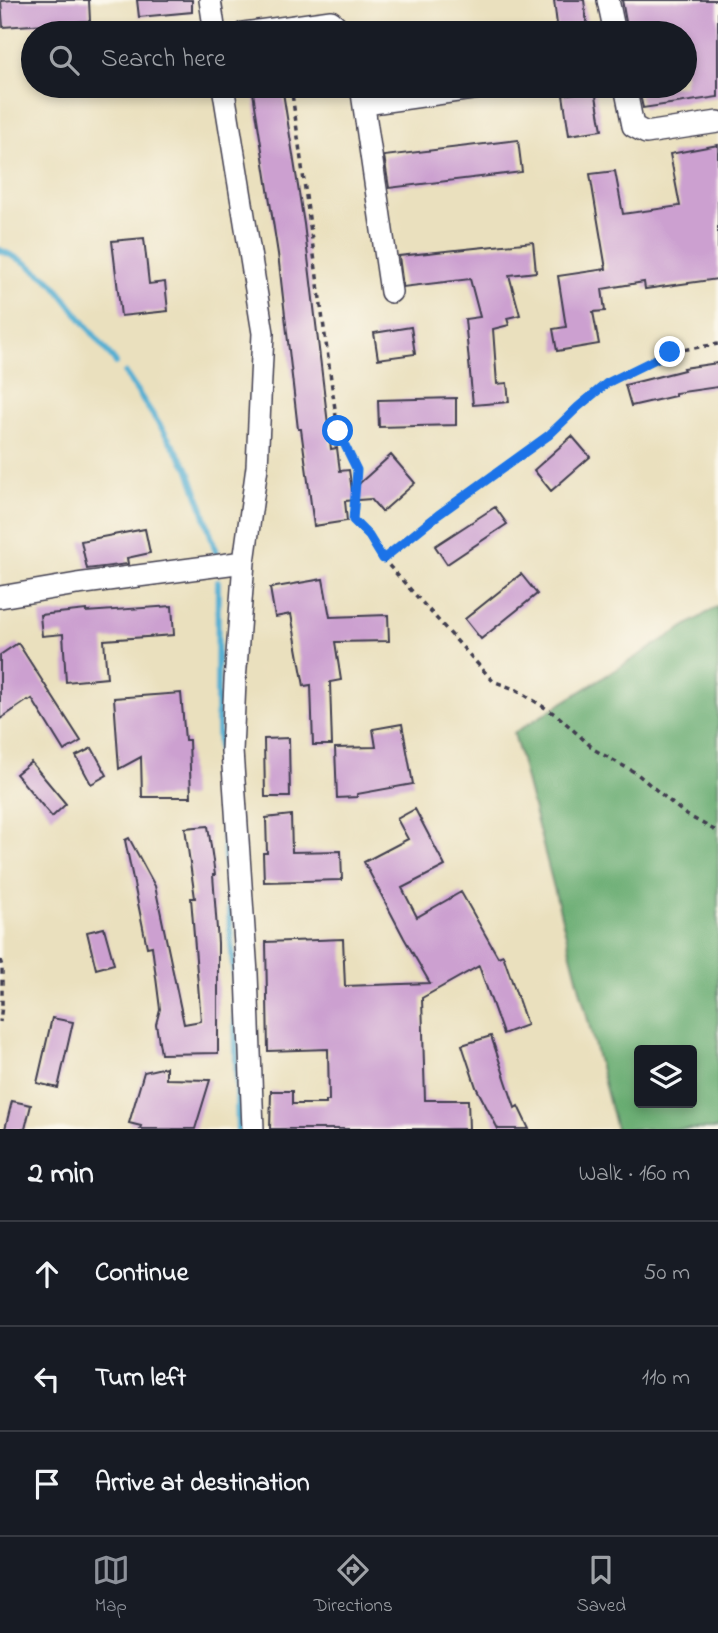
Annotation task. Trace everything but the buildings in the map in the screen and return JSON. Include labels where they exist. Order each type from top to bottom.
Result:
[{"type":"street","points":[[210,0],[213,21]]},
{"type":"street","points":[[608,0],[612,21]]},
{"type":"street","points":[[225,98],[263,333],[257,467],[244,562],[232,751],[247,974],[253,1129]]},
{"type":"street","points":[[363,98],[391,292]]},
{"type":"street","points":[[627,98],[633,126],[646,133],[718,122]]},
{"type":"street","points":[[0,597],[244,562]]},
{"type":"path","points":[[293,98],[338,431],[357,470],[353,520],[369,536],[383,559],[493,681],[517,690],[558,716],[595,750],[636,773],[685,814],[718,832]]},
{"type":"path","points":[[383,559],[438,515],[549,435],[607,383],[670,352],[718,344]]},
{"type":"path","points":[[0,960],[0,1022]]},
{"type":"green space","points":[[718,606],[718,1129],[616,1129],[514,733]]},
{"type":"waterway","points":[[0,250],[23,261],[53,283],[116,363]]},
{"type":"waterway","points":[[125,373],[188,468],[216,552]]},
{"type":"waterway","points":[[218,582],[217,702],[221,803],[234,979],[238,1129]]},
{"type":"route","points":[[338,431],[357,470],[353,520],[369,536],[383,559],[438,515],[549,435],[607,383],[670,352]]}]
